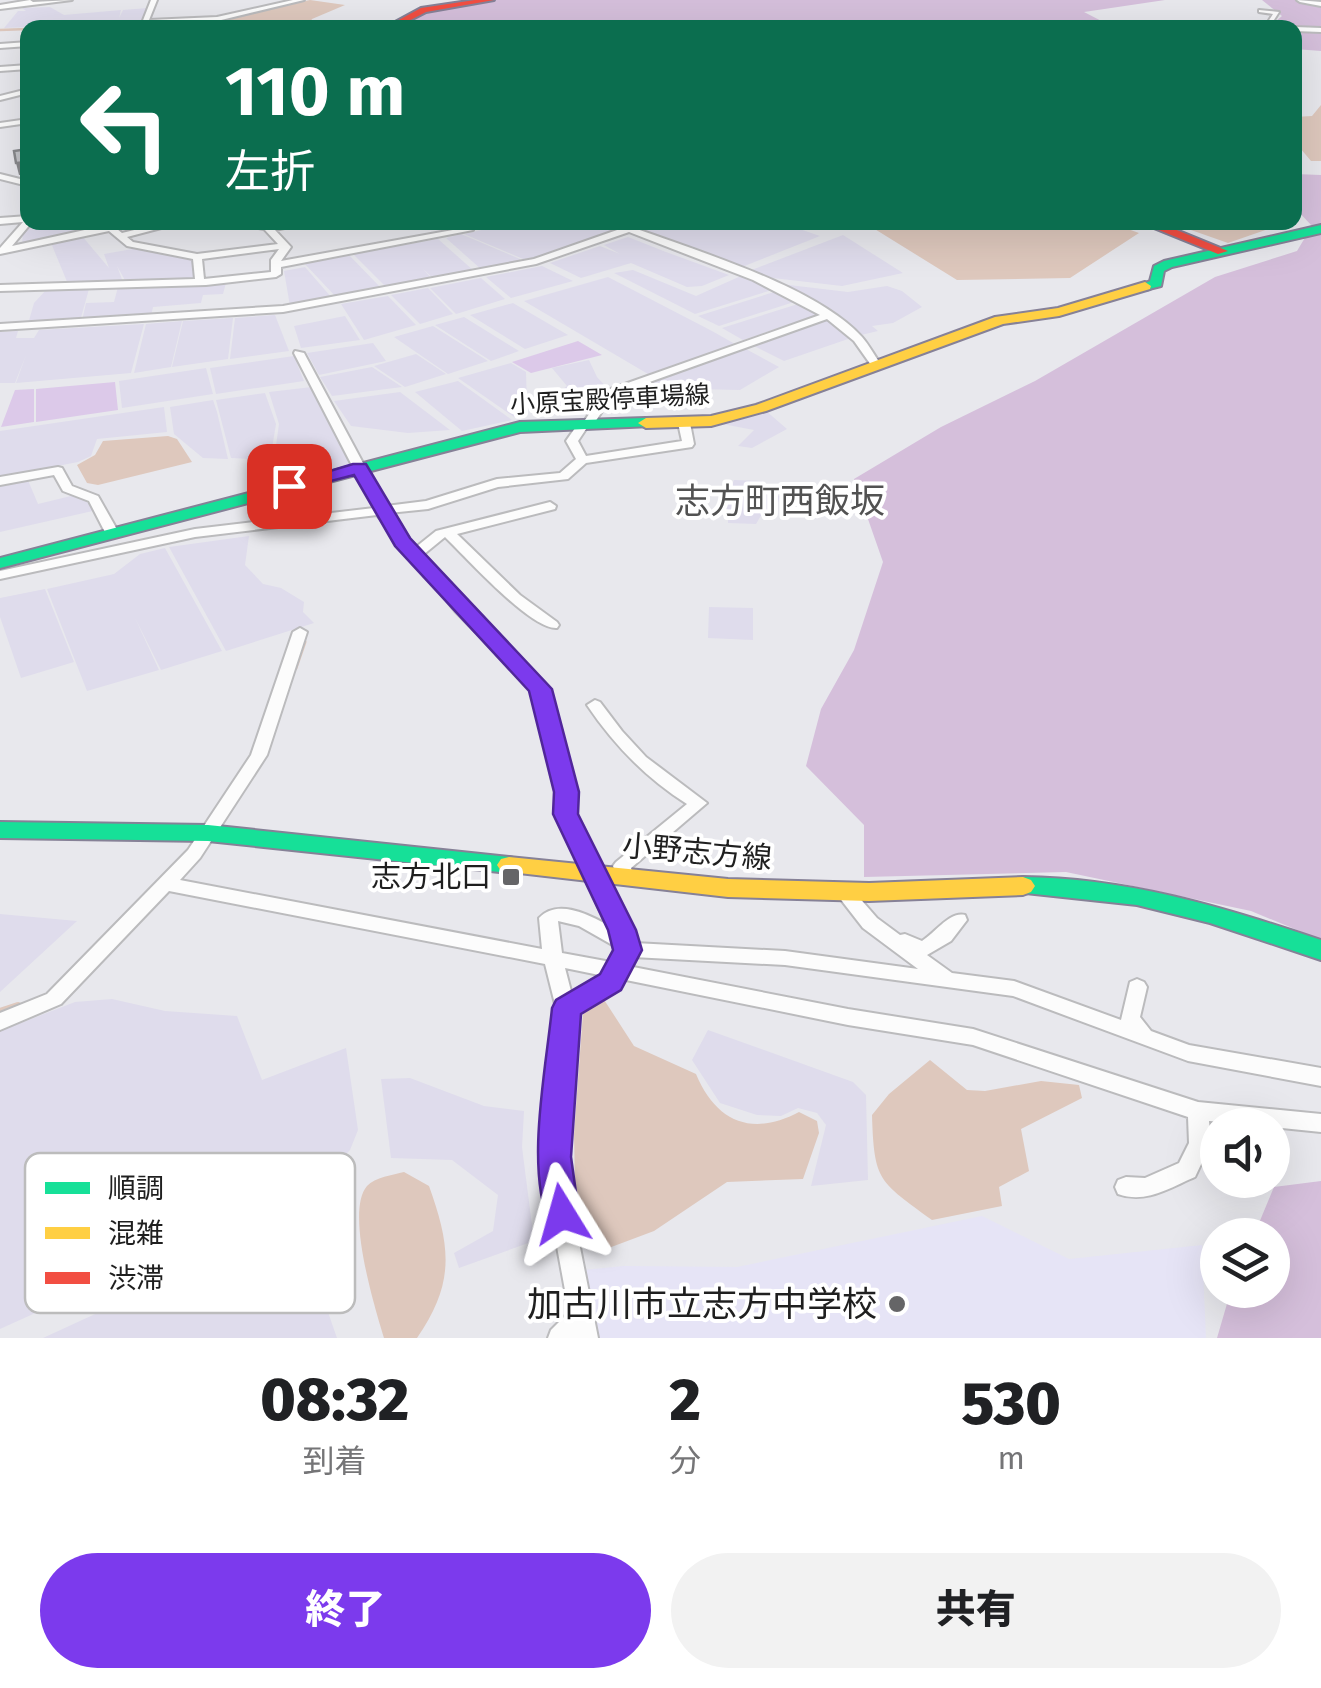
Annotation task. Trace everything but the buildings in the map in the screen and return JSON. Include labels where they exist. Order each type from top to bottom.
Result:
[{"type":"main road","points":[[404,20],[424,10],[490,0]]},
{"type":"main road","points":[[1166,230],[1223,252]]},
{"type":"main road","name":"小原宝殿停車場線","points":[[0,563],[520,427],[711,422],[761,408],[1000,320],[1059,312],[1149,286],[1156,282],[1158,269],[1168,264],[1321,230]]},
{"type":"main road","name":"小野志方線","points":[[0,830],[208,833],[728,888],[844,892],[1070,884],[1206,910],[1321,950]]},
{"type":"street","points":[[0,6],[70,0]]},
{"type":"street","points":[[205,20],[301,0]]},
{"type":"street","points":[[1300,0],[1321,4]]},
{"type":"street","points":[[1261,11],[1278,13],[1272,20]]},
{"type":"street","points":[[1,251],[20,229]]},
{"type":"street","points":[[115,232],[119,230]]},
{"type":"street","points":[[1,251],[129,230]]},
{"type":"street","points":[[270,230],[285,246]]},
{"type":"street","points":[[275,265],[469,230]]},
{"type":"street","points":[[0,327],[284,309],[536,262],[628,230],[766,283],[830,315],[863,340],[876,364]]},
{"type":"street","points":[[115,232],[141,247],[197,257],[285,246]]},
{"type":"street","points":[[0,288],[200,282],[276,274],[275,265],[285,246]]},
{"type":"street","points":[[197,257],[200,282]]},
{"type":"street","points":[[582,460],[572,441],[609,393],[830,315]]},
{"type":"street","points":[[299,352],[383,510],[415,555],[540,689],[566,792],[566,814],[624,954],[610,982],[566,1008]]},
{"type":"street","points":[[0,575],[195,533],[428,505],[518,480],[564,476],[582,460],[688,444],[684,423]]},
{"type":"street","points":[[0,481],[58,470],[67,488],[94,499],[112,533]]},
{"type":"street","points":[[415,555],[447,532],[550,506]]},
{"type":"street","points":[[447,532],[487,566],[515,598],[552,625]]},
{"type":"street","points":[[0,1022],[54,998],[167,884],[208,833],[259,754],[300,632]]},
{"type":"street","points":[[595,704],[618,742],[674,789],[699,803],[622,866],[624,876]]},
{"type":"street","points":[[167,884],[553,958],[624,954],[786,958],[1014,989],[1188,1053],[1321,1077]]},
{"type":"street","points":[[844,892],[862,916],[949,981]]},
{"type":"street","points":[[560,1338],[584,1327],[555,1157],[566,1008],[548,918],[555,914],[584,920],[624,954],[848,1017],[973,1037],[1198,1112],[1321,1123]]},
{"type":"street","points":[[862,916],[923,949],[944,936],[958,920]]},
{"type":"street","points":[[1137,987],[1130,1020],[1145,1036]]},
{"type":"street","points":[[1126,1187],[1146,1188],[1186,1170],[1200,1143],[1198,1112]]},
{"type":"shaded area","points":[[310,0],[345,5],[312,20],[224,19]]},
{"type":"shaded area","points":[[495,0],[1165,0],[1084,12],[1100,20],[411,20],[434,8]]},
{"type":"shaded area","points":[[1262,0],[1321,0],[1321,51],[1302,50],[1302,20],[1277,20],[1282,16]]},
{"type":"shaded area","points":[[50,7],[64,15],[121,10],[119,18],[123,10],[147,8],[141,20],[20,20],[20,27],[4,28],[18,11],[26,11],[22,8]]},
{"type":"shaded area","points":[[1321,105],[1321,161],[1311,161],[1302,150],[1302,117],[1312,116]]},
{"type":"shaded area","points":[[1302,174],[1321,175],[1321,940],[1251,911],[1066,872],[864,877],[864,825],[806,766],[821,709],[854,650],[883,562],[854,479],[1215,277],[1297,251],[1312,226],[1302,215]]},
{"type":"shaded area","points":[[25,230],[89,230],[22,245]]},
{"type":"shaded area","points":[[482,230],[619,230],[528,261],[464,234]]},
{"type":"shaded area","points":[[802,230],[820,236],[737,269],[634,231]]},
{"type":"shaded area","points":[[876,230],[1139,233],[1070,278],[957,280]]},
{"type":"shaded area","points":[[1191,230],[1266,230],[1228,243]]},
{"type":"shaded area","points":[[461,234],[520,261],[482,270],[446,238]]},
{"type":"shaded area","points":[[843,235],[903,273],[842,286],[764,277],[749,271]]},
{"type":"shaded area","points":[[82,236],[109,268],[104,254],[138,248],[193,260],[198,280],[126,282],[117,266],[123,282],[68,284],[51,243]]},
{"type":"shaded area","points":[[628,237],[729,275],[702,286],[687,287],[631,263],[581,278],[550,263],[600,246],[620,254],[604,245]]},
{"type":"shaded area","points":[[438,239],[474,271],[434,279],[423,269],[432,279],[387,288],[353,254]]},
{"type":"shaded area","points":[[349,255],[382,289],[336,297],[304,263]]},
{"type":"shaded area","points":[[542,266],[573,281],[511,298],[486,277]]},
{"type":"shaded area","points":[[305,267],[332,298],[290,306],[284,271]]},
{"type":"shaded area","points":[[633,270],[696,296],[741,276],[772,290],[695,314],[614,273]]},
{"type":"shaded area","points":[[608,277],[735,344],[648,374],[524,301]]},
{"type":"shaded area","points":[[481,278],[505,299],[456,314],[430,288]]},
{"type":"shaded area","points":[[226,283],[223,294],[203,295],[201,303],[153,307],[151,316],[82,321],[86,303],[114,302],[118,287]]},
{"type":"shaded area","points":[[772,283],[848,292],[887,286],[902,291],[922,307],[893,323],[872,326],[878,331],[861,335]]},
{"type":"shaded area","points":[[428,288],[453,314],[420,324],[391,295]]},
{"type":"shaded area","points":[[47,289],[89,289],[80,321],[28,324],[34,303]]},
{"type":"shaded area","points":[[774,292],[794,302],[719,326],[698,316]]},
{"type":"shaded area","points":[[388,296],[416,325],[364,340],[341,304]]},
{"type":"shaded area","points":[[513,303],[568,335],[525,349],[470,315]]},
{"type":"shaded area","points":[[798,304],[820,314],[743,340],[722,328]]},
{"type":"shaded area","points":[[275,315],[289,351],[230,359],[235,318]]},
{"type":"shaded area","points":[[345,316],[360,340],[301,348],[294,326]]},
{"type":"shaded area","points":[[464,317],[519,351],[491,361],[435,325]]},
{"type":"shaded area","points":[[233,318],[228,359],[172,367],[183,321]]},
{"type":"shaded area","points":[[827,318],[851,338],[784,361],[752,345]]},
{"type":"shaded area","points":[[182,321],[171,367],[134,373],[146,324]]},
{"type":"shaded area","points":[[144,324],[131,373],[16,383],[26,355],[15,383],[0,383],[0,332],[18,331],[16,338],[34,338],[39,330]]},
{"type":"shaded area","points":[[433,326],[488,361],[448,374],[394,337]]},
{"type":"shaded area","points":[[578,341],[602,355],[531,373],[512,362]]},
{"type":"shaded area","points":[[373,343],[386,361],[319,375],[307,353]]},
{"type":"shaded area","points":[[744,348],[779,367],[740,390],[695,389],[675,381],[629,400],[620,391]]},
{"type":"shaded area","points":[[416,354],[446,374],[405,387],[374,366]]},
{"type":"shaded area","points":[[294,356],[304,381],[216,394],[210,368]]},
{"type":"shaded area","points":[[589,360],[610,391],[599,398],[590,414],[574,412],[577,406],[541,407],[567,386],[552,368]]},
{"type":"shaded area","points":[[511,363],[526,372],[527,405],[517,419],[458,378]]},
{"type":"shaded area","points":[[372,367],[402,387],[332,396],[320,377]]},
{"type":"shaded area","points":[[206,368],[213,394],[122,408],[119,381]]},
{"type":"shaded area","points":[[458,381],[512,420],[462,431],[415,392]]},
{"type":"shaded area","points":[[115,382],[118,410],[36,422],[36,389]]},
{"type":"shaded area","points":[[312,387],[353,466],[340,470],[274,460],[279,424],[269,392]]},
{"type":"shaded area","points":[[34,389],[34,422],[1,427],[15,390]]},
{"type":"shaded area","points":[[400,392],[450,430],[408,433],[351,426],[334,401]]},
{"type":"shaded area","points":[[265,393],[276,424],[270,460],[231,458],[216,400]]},
{"type":"shaded area","points":[[213,400],[228,459],[203,458],[174,434],[170,407]]},
{"type":"shaded area","points":[[164,407],[167,432],[97,439],[91,456],[78,462],[0,477],[0,431]]},
{"type":"shaded area","points":[[765,410],[787,429],[752,448],[738,446],[754,430],[717,423]]},
{"type":"shaded area","points":[[168,436],[177,439],[192,462],[98,485],[87,483],[77,465],[95,455],[103,441]]},
{"type":"shaded area","points":[[27,478],[38,504],[75,495],[91,501],[97,510],[0,532],[0,482]]},
{"type":"shaded area","points":[[734,480],[762,481],[761,494],[780,496],[775,512],[763,512],[756,524],[728,523],[728,509],[721,509]]},
{"type":"shaded area","points":[[249,536],[245,565],[263,584],[281,588],[304,602],[303,612],[314,623],[226,651],[169,547]]},
{"type":"shaded area","points":[[165,548],[222,651],[161,670],[135,618],[159,670],[87,691],[47,589],[114,574],[140,554]]},
{"type":"shaded area","points":[[45,589],[74,662],[21,678],[0,617],[0,598]]},
{"type":"shaded area","points":[[709,607],[753,608],[753,640],[708,638]]},
{"type":"shaded area","points":[[0,914],[77,921],[0,992]]},
{"type":"shaded area","points":[[601,995],[634,1046],[696,1074],[714,1104],[725,1114],[751,1124],[782,1120],[799,1112],[817,1121],[819,1133],[803,1179],[727,1182],[654,1231],[598,1252],[575,1185],[574,1134],[583,1013]]},
{"type":"shaded area","points":[[112,999],[165,1011],[237,1016],[262,1080],[346,1048],[358,1130],[347,1153],[25,1153],[25,1313],[35,1313],[0,1329],[0,1031],[75,1002]]},
{"type":"shaded area","points":[[708,1030],[853,1082],[866,1095],[868,1180],[811,1186],[826,1125],[817,1113],[798,1108],[781,1116],[757,1115],[720,1103],[692,1060]]},
{"type":"shaded area","points":[[930,1060],[967,1090],[985,1091],[1041,1081],[1079,1085],[1082,1098],[1021,1129],[1029,1171],[999,1187],[1002,1206],[932,1220],[883,1178],[875,1154],[872,1115],[889,1094]]},
{"type":"shaded area","points":[[410,1078],[484,1106],[524,1111],[522,1147],[534,1241],[459,1268],[454,1253],[493,1231],[498,1195],[452,1160],[391,1158],[381,1079]]},
{"type":"shaded area","points":[[404,1172],[429,1186],[442,1228],[446,1264],[438,1300],[417,1338],[384,1338],[360,1237],[361,1198],[370,1183]]},
{"type":"shaded area","points":[[1321,1181],[1321,1338],[1217,1338],[1226,1308],[1290,1308],[1290,1218],[1261,1218],[1269,1198],[1290,1198],[1290,1185]]},
{"type":"shaded area","name":"加古川市立志方中学校","points":[[982,1216],[1069,1259],[1200,1245],[1200,1308],[1205,1308],[1206,1338],[596,1338],[583,1270],[624,1266],[737,1267]]},
{"type":"shaded area","points":[[97,1313],[328,1313],[337,1338],[43,1338]]},
{"type":"waterway","points":[[0,30],[20,29]]},
{"type":"waterway","points":[[295,668],[304,642]]},
{"type":"waterway","points":[[0,1012],[18,1006]]},
{"type":"traffic: fast","points":[[1145,286],[1156,283],[1158,269],[1168,264],[1321,229]]},
{"type":"traffic: fast","points":[[0,563],[520,427],[646,423]]},
{"type":"traffic: fast","points":[[0,830],[208,833],[509,865]]},
{"type":"traffic: fast","points":[[1023,886],[1100,890],[1175,904],[1321,950]]},
{"type":"traffic: slow","points":[[646,423],[711,421],[761,408],[1000,320],[1059,312],[1145,286]]},
{"type":"traffic: slow","points":[[509,865],[728,888],[869,892],[1023,886]]},
{"type":"traffic: jam","points":[[404,20],[424,10],[490,0]]},
{"type":"traffic: jam","points":[[1166,230],[1222,251]]},
{"type":"place","name":"志方北口","points":[[511,877]]},
{"type":"place","name":"加古川市立志方中学校","points":[[897,1304]]},
{"type":"district","name":"志方町西飯坂","points":[[780,501]]},
{"type":"route","points":[[289,486],[360,468],[387,521],[402,541],[460,608],[540,689],[566,792],[566,814],[622,930],[627,950],[610,982],[566,1008],[564,1085],[555,1157],[562,1214]]}]
